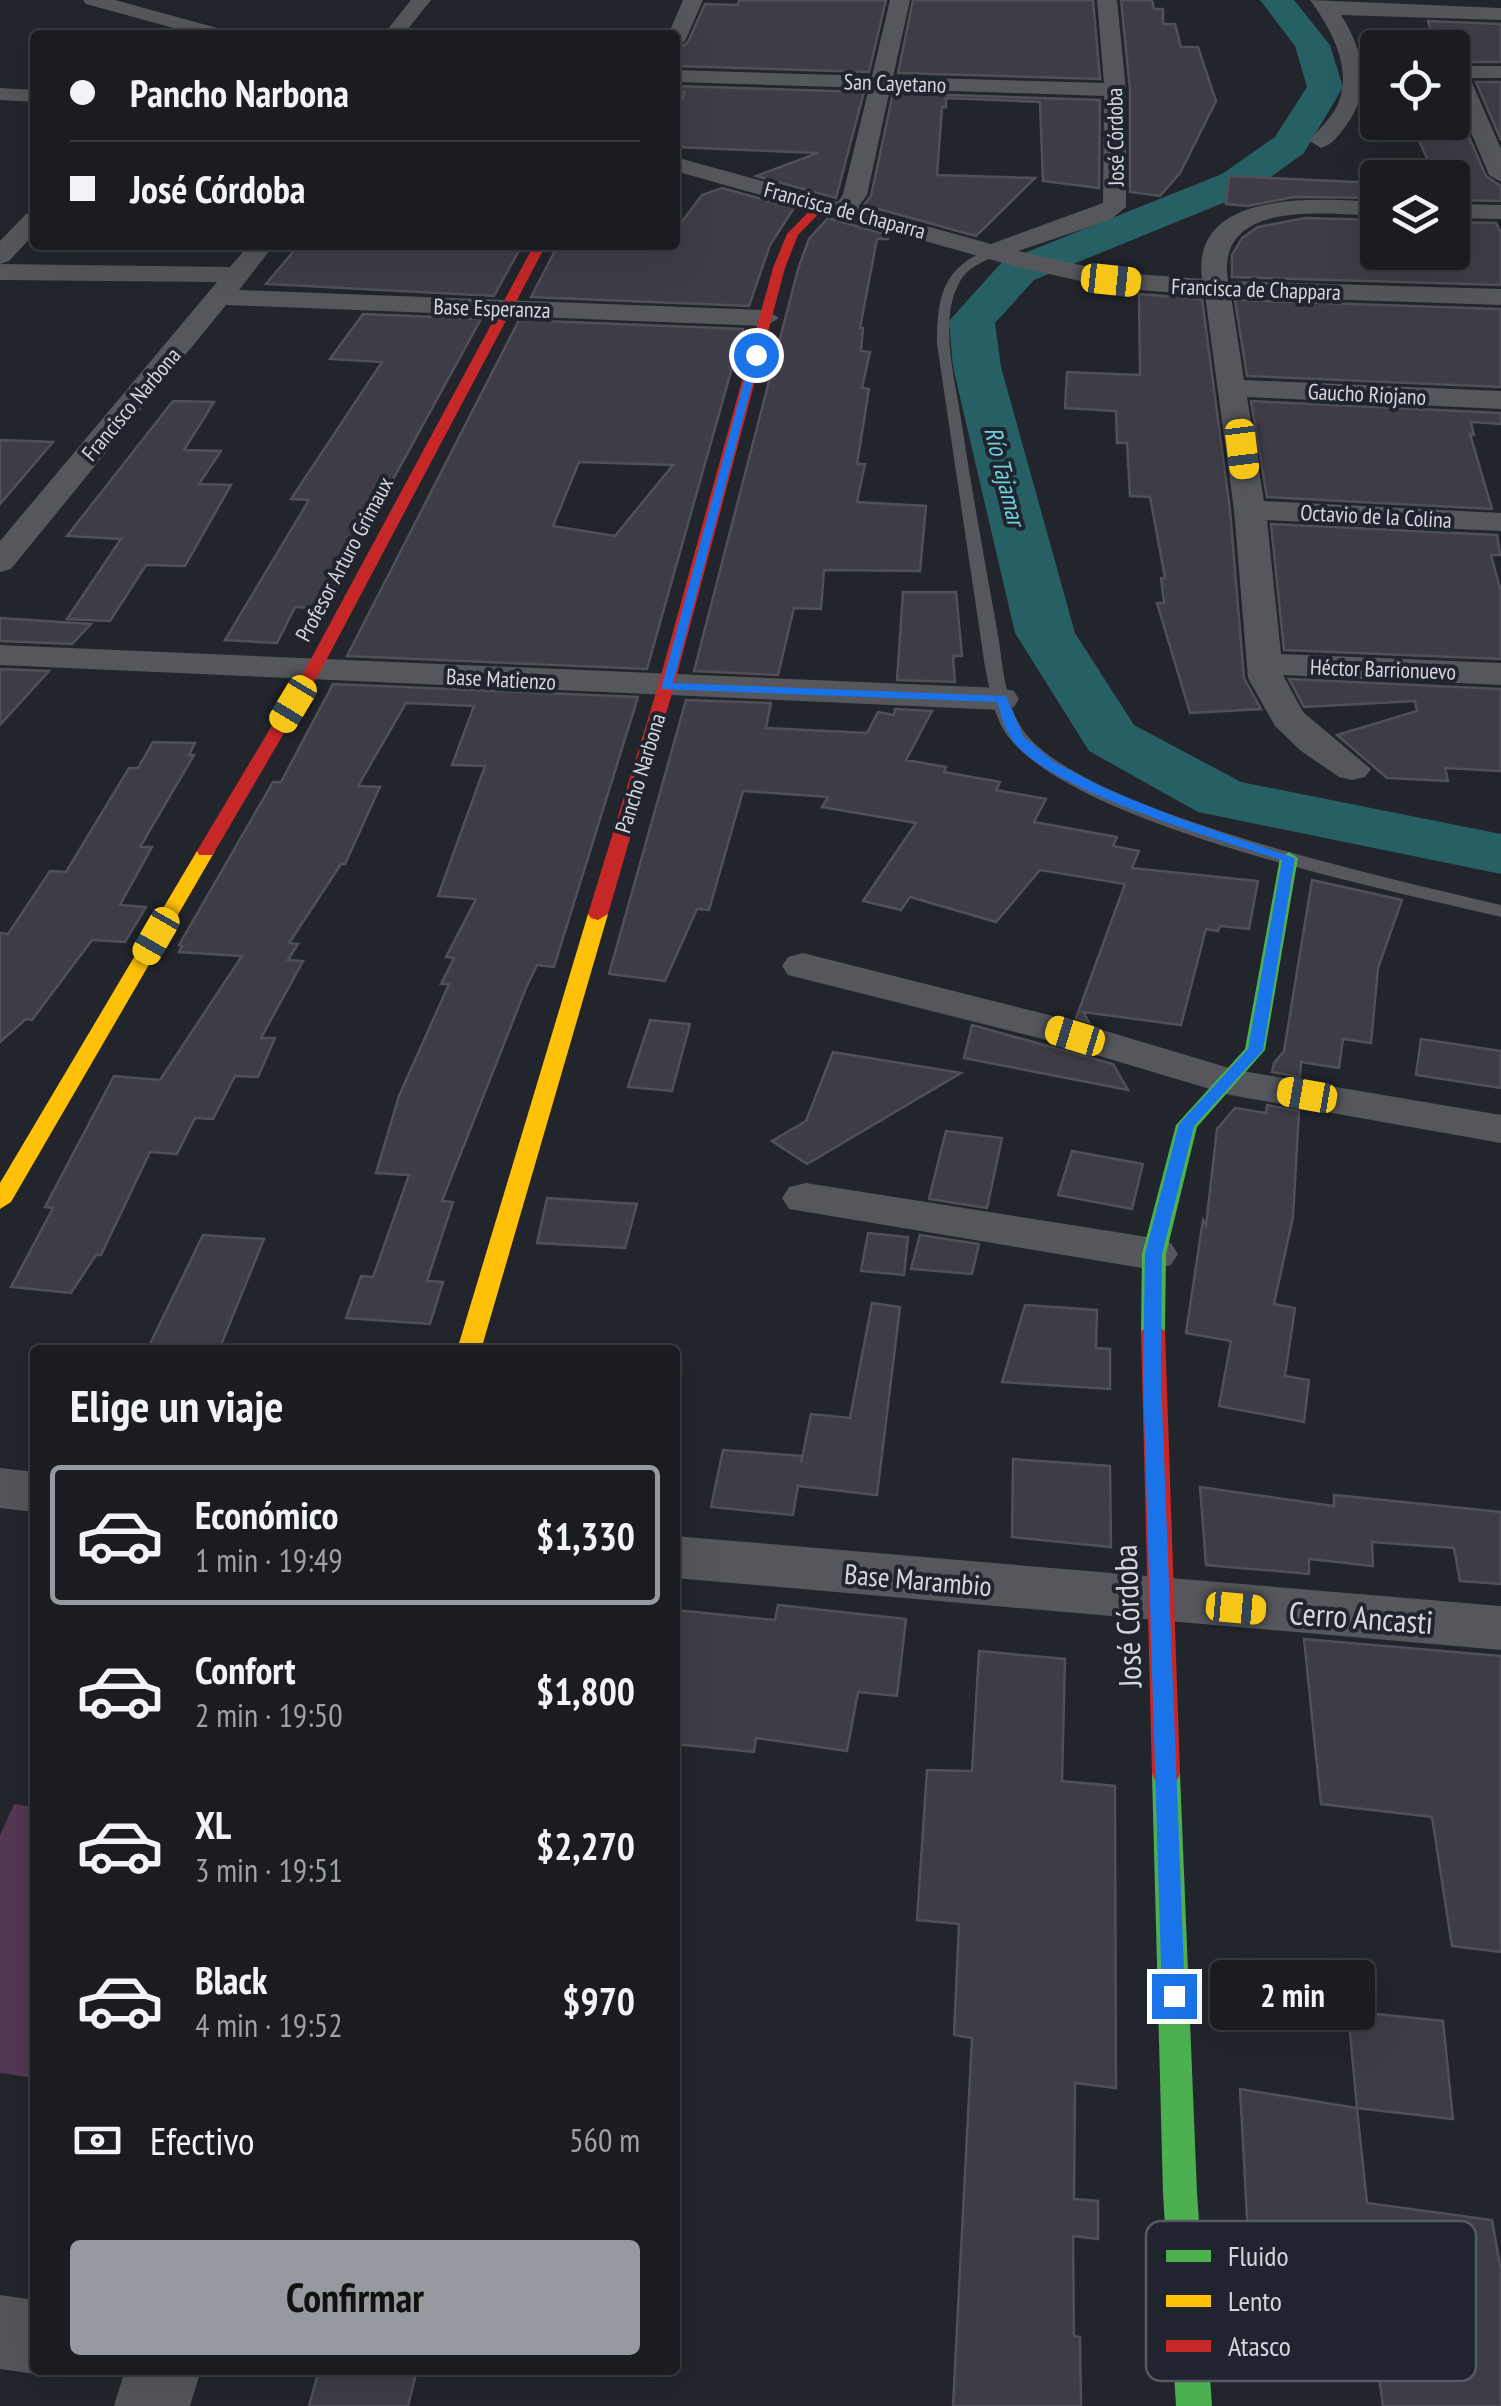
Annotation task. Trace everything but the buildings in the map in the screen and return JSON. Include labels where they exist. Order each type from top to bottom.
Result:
[{"type":"street","points":[[93,0],[195,30]]},
{"type":"street","points":[[397,30],[421,0]]},
{"type":"street","points":[[680,30],[693,0]]},
{"type":"street","points":[[833,207],[855,195],[900,0]]},
{"type":"street","name":"José Córdoba","points":[[1004,255],[1114,207],[1115,90],[1106,0]]},
{"type":"street","points":[[1321,141],[1349,106],[1354,84],[1352,60],[1324,4],[1501,14]]},
{"type":"street","points":[[212,30],[226,10]]},
{"type":"street","points":[[1501,72],[1462,72],[1459,76],[1492,138],[1501,175]]},
{"type":"street","name":"San Cayetano","points":[[680,76],[1115,90]]},
{"type":"street","points":[[0,94],[30,96]]},
{"type":"street","name":"Francisca de Chaparra","points":[[680,165],[1004,255]]},
{"type":"street","name":"Pancho Narbona","points":[[469,1345],[666,686],[766,318],[793,234],[833,207]]},
{"type":"street","points":[[1352,769],[1314,743],[1288,718],[1270,688],[1264,664],[1234,388],[1214,288],[1216,248],[1224,233],[1251,214],[1274,209],[1360,209]]},
{"type":"street","points":[[1470,211],[1501,212]]},
{"type":"street","points":[[0,256],[30,223]]},
{"type":"street","name":"Francisco Narbona","points":[[0,562],[258,250]]},
{"type":"street","name":"Profesor Arturo Grimaux","points":[[0,1202],[313,670],[537,250]]},
{"type":"street","name":"Francisca de Chappara","points":[[1004,255],[1111,280],[1214,288],[1501,297]]},
{"type":"street","name":"Base Esperanza","points":[[0,272],[505,308],[766,318]]},
{"type":"street","name":"Gaucho Riojano","points":[[1234,388],[1501,400]]},
{"type":"street","name":"Octavio de la Colina","points":[[1250,510],[1501,522]]},
{"type":"street","name":"Base Matienzo","points":[[0,655],[1001,699]]},
{"type":"street","name":"Héctor Barrionuevo","points":[[1264,664],[1501,674]]},
{"type":"street","name":"José Córdoba","points":[[1182,2221],[1152,1379],[1154,1254],[1187,1124],[1198,1108],[1230,1082],[1255,1050],[1289,858]]},
{"type":"street","points":[[804,966],[1054,1029],[1230,1082],[1501,1129]]},
{"type":"street","points":[[806,1198],[1154,1254]]},
{"type":"street","points":[[0,1488],[30,1491]]},
{"type":"street","name":"Base Marambio","points":[[680,1558],[1161,1602]]},
{"type":"street","name":"Cerro Ancasti","points":[[1161,1602],[1501,1628]]},
{"type":"street","points":[[0,2332],[30,2335]]},
{"type":"street","points":[[152,2406],[161,2375]]},
{"type":"street","name":"José Córdoba","points":[[1192,2381],[1194,2406]]},
{"type":"lane","points":[[1004,255],[970,264],[956,277],[946,314],[944,356],[969,526],[1001,699],[1017,738],[1050,765],[1102,792],[1174,821],[1289,858],[1501,911]]},
{"type":"shaded area","points":[[14,1804],[30,1806],[30,2077],[0,2073],[0,1835]]},
{"type":"waterway","name":"Río Tajamar","points":[[1277,0],[1312,45],[1325,87],[1290,145],[1236,183],[1018,271],[972,321],[977,367],[1045,633],[1111,738],[1221,798],[1501,854]]},
{"type":"traffic: fast","points":[[1153,1331],[1154,1254],[1187,1125],[1255,1050],[1289,858]]},
{"type":"traffic: fast","points":[[1166,1774],[1182,2221]]},
{"type":"traffic: fast","points":[[1192,2381],[1194,2406]]},
{"type":"traffic: slow","points":[[0,1202],[206,851]]},
{"type":"traffic: slow","points":[[470,1345],[598,914]]},
{"type":"traffic: jam","points":[[598,914],[666,686],[779,268],[793,234],[822,204]]},
{"type":"traffic: jam","points":[[206,851],[313,670],[537,250]]},
{"type":"traffic: jam","points":[[1153,1331],[1166,1774]]},
{"type":"route","points":[[756,355],[666,686],[1001,699],[1017,738],[1050,765],[1102,792],[1174,821],[1289,858],[1255,1050],[1230,1082],[1198,1108],[1187,1124],[1154,1254],[1152,1379],[1174,1996]]}]
